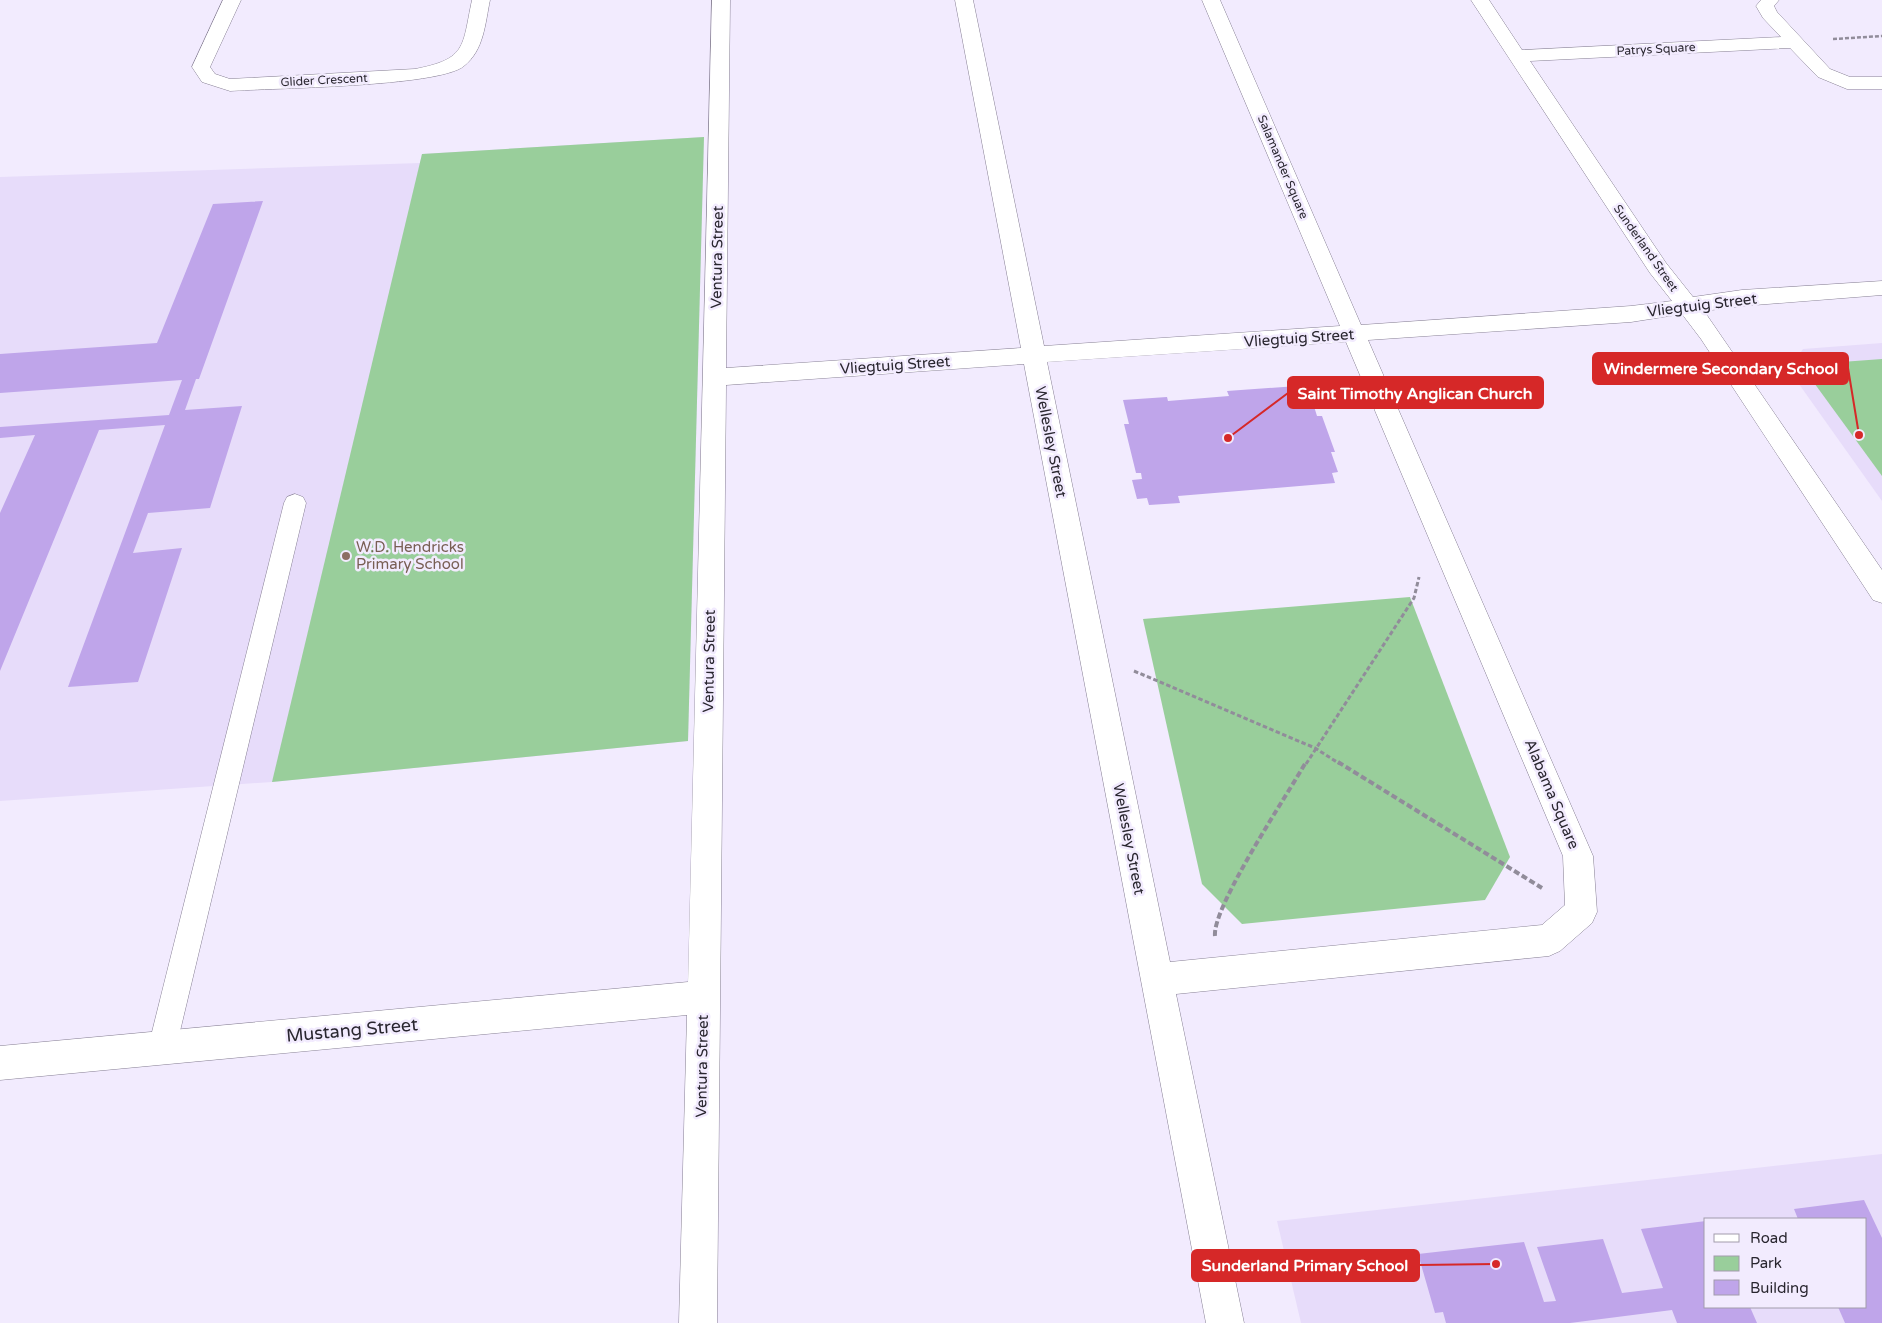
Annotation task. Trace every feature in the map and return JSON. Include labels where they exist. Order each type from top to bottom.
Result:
[{"type":"street","name":"Glider Crescent","points":[[232,0],[202,67],[204,74],[211,80],[230,85],[415,75],[440,71],[457,63],[470,49],[481,0]]},
{"type":"street","name":"Ventura Street","points":[[698,1323],[721,0]]},
{"type":"street","points":[[964,0],[1034,356]]},
{"type":"street","name":"Salamander Square","points":[[1211,0],[1355,334]]},
{"type":"street","name":"Sunderland Street","points":[[1480,0],[1658,268],[1709,333],[1882,592]]},
{"type":"street","points":[[1770,0],[1766,2],[1766,10],[1819,69],[1831,77],[1855,84],[1882,83]]},
{"type":"street","name":"Patrys Square","points":[[1517,56],[1794,42]]},
{"type":"street","name":"Vliegtuig Street","points":[[714,377],[1630,314],[1742,298],[1882,288]]},
{"type":"street","name":"Alabama Square","points":[[1355,334],[1578,856],[1581,912]]},
{"type":"street","name":"Wellesley Street","points":[[1034,356],[1225,1323]]},
{"type":"street","points":[[1157,980],[1549,940],[1581,912]]},
{"type":"street","name":"Mustang Street","points":[[0,1062],[704,996]]},
{"type":"lane","points":[[162,1048],[295,503]]},
{"type":"path","points":[[1794,42],[1882,36]]},
{"type":"path","points":[[1221,973],[1214,927],[1224,900],[1315,748],[1414,598],[1420,572]]},
{"type":"path","points":[[1092,653],[1315,748],[1581,912]]},
{"type":"shaded area","name":"W.D. Hendricks Primary School","points":[[704,137],[688,741],[272,782],[0,801],[0,177],[420,163],[422,154]]},
{"type":"shaded area","points":[[1882,343],[1882,501],[1789,370],[1803,349]]},
{"type":"shaded area","points":[[1882,1154],[1882,1323],[1301,1323],[1277,1221]]},
{"type":"green space","points":[[704,137],[688,741],[272,782],[422,154]]},
{"type":"green space","points":[[1882,359],[1882,476],[1801,365]]},
{"type":"green space","points":[[1410,597],[1510,857],[1485,900],[1242,924],[1202,884],[1143,619]]},
{"type":"building","points":[[263,201],[199,379],[196,379],[185,410],[242,406],[210,508],[148,513],[133,553],[182,548],[138,682],[68,687],[165,425],[99,430],[0,671],[0,513],[35,435],[0,438],[0,427],[169,415],[182,380],[0,393],[0,354],[157,343],[213,204]]},
{"type":"building","points":[[1311,385],[1316,400],[1312,400],[1317,416],[1322,416],[1335,452],[1331,452],[1338,472],[1332,473],[1335,483],[1178,496],[1180,503],[1149,505],[1147,498],[1137,499],[1132,480],[1142,479],[1141,473],[1136,473],[1124,424],[1129,424],[1123,400],[1167,397],[1168,401],[1229,396],[1227,391]]},
{"type":"building","points":[[1864,1200],[1882,1238],[1882,1323],[1845,1323],[1838,1308],[1867,1308],[1867,1218],[1798,1218],[1794,1209]]},
{"type":"building","points":[[1704,1221],[1704,1308],[1750,1308],[1757,1323],[1677,1323],[1672,1310],[1570,1323],[1446,1323],[1443,1312],[1435,1313],[1418,1254],[1524,1242],[1544,1302],[1556,1301],[1537,1247],[1603,1239],[1622,1293],[1663,1288],[1641,1229]]},
{"type":"place","name":"Windermere Secondary School","points":[[1859,435]]},
{"type":"place","name":"Saint Timothy Anglican Church","points":[[1228,438]]},
{"type":"place","name":"W.D. Hendricks Primary School","points":[[346,556]]},
{"type":"place","name":"Sunderland Primary School","points":[[1496,1264]]}]
